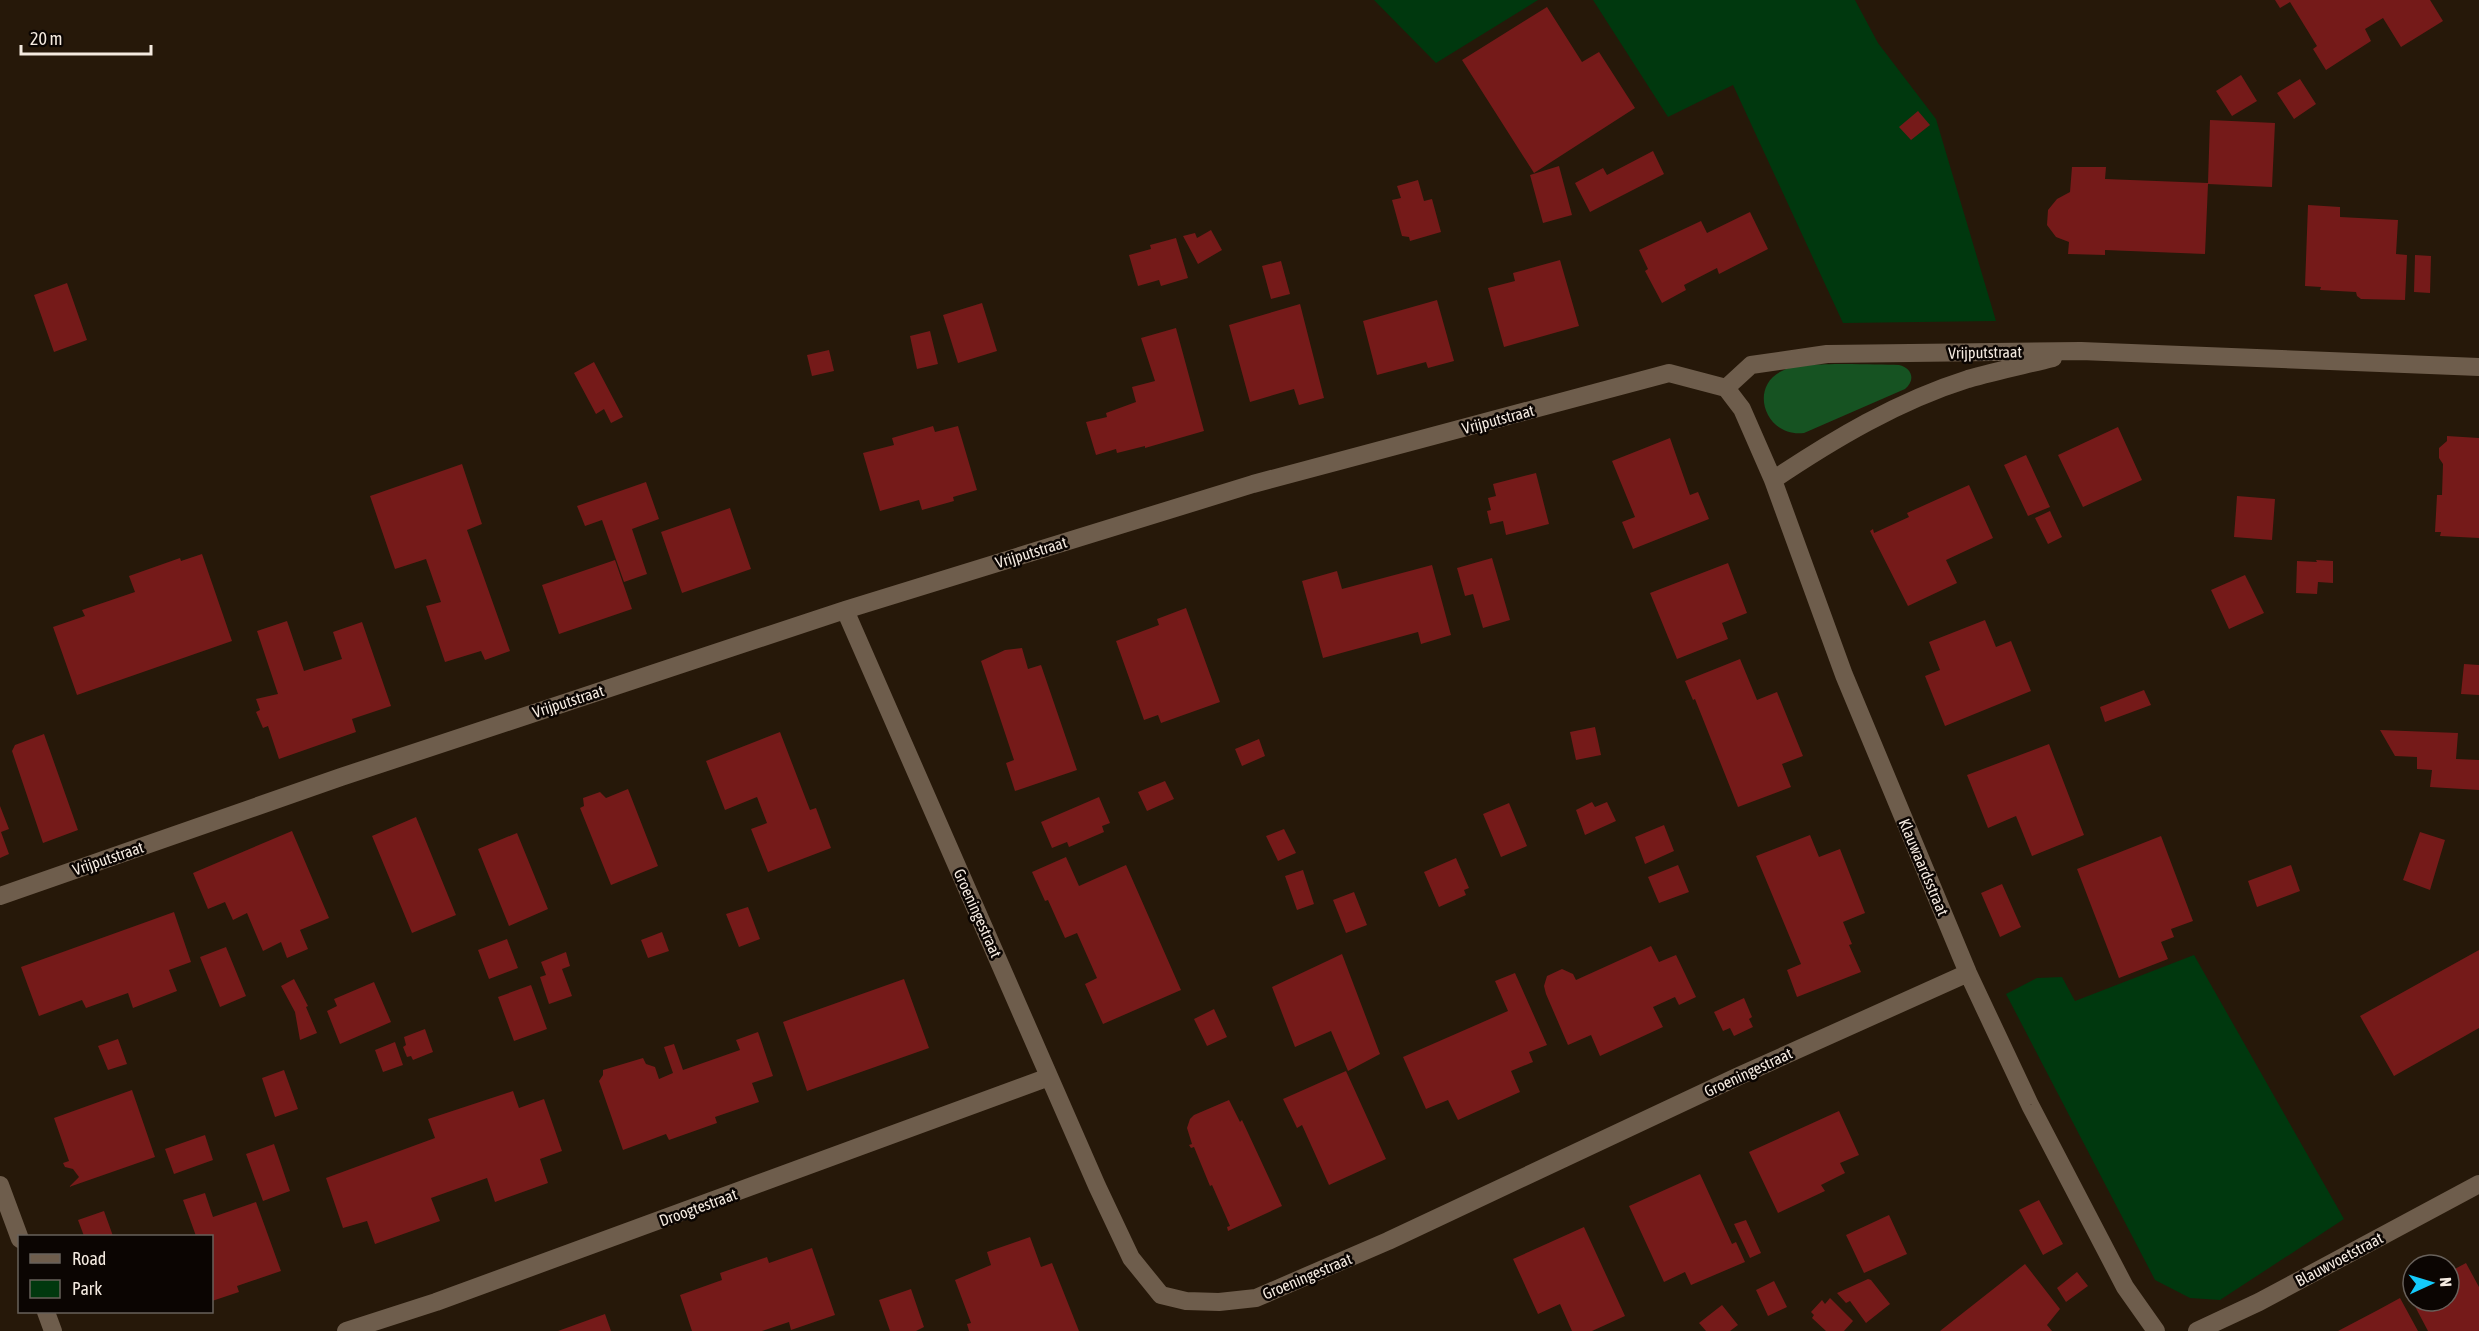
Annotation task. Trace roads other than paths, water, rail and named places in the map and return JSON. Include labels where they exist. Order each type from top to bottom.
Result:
[{"type":"street","name":"Vrijputstraat","points":[[0,896],[330,781],[845,610],[1253,484],[1669,373],[1726,387],[1751,365],[1827,354],[2081,351],[2479,367]]},
{"type":"street","name":"Vrijputstraat","points":[[1773,480],[1829,442],[1904,404],[1967,380],[2081,351]]},
{"type":"street","name":"Klauwaardsstraat","points":[[1726,387],[1742,409],[1773,480],[1844,675],[1968,973],[2030,1105],[2125,1287],[2156,1331]]},
{"type":"street","name":"Groeningestraat","points":[[845,610],[1049,1077],[1131,1258],[1161,1295],[1186,1301],[1219,1302],[1256,1298],[1388,1241],[1739,1076],[1968,973]]},
{"type":"street","name":"Droogtestraat","points":[[346,1331],[436,1302],[1049,1077]]},
{"type":"street","name":"Blauwvoetstraat","points":[[2197,1331],[2259,1302],[2479,1184]]},
{"type":"street","points":[[0,1185],[19,1235]]},
{"type":"street","points":[[47,1313],[53,1331]]}]
